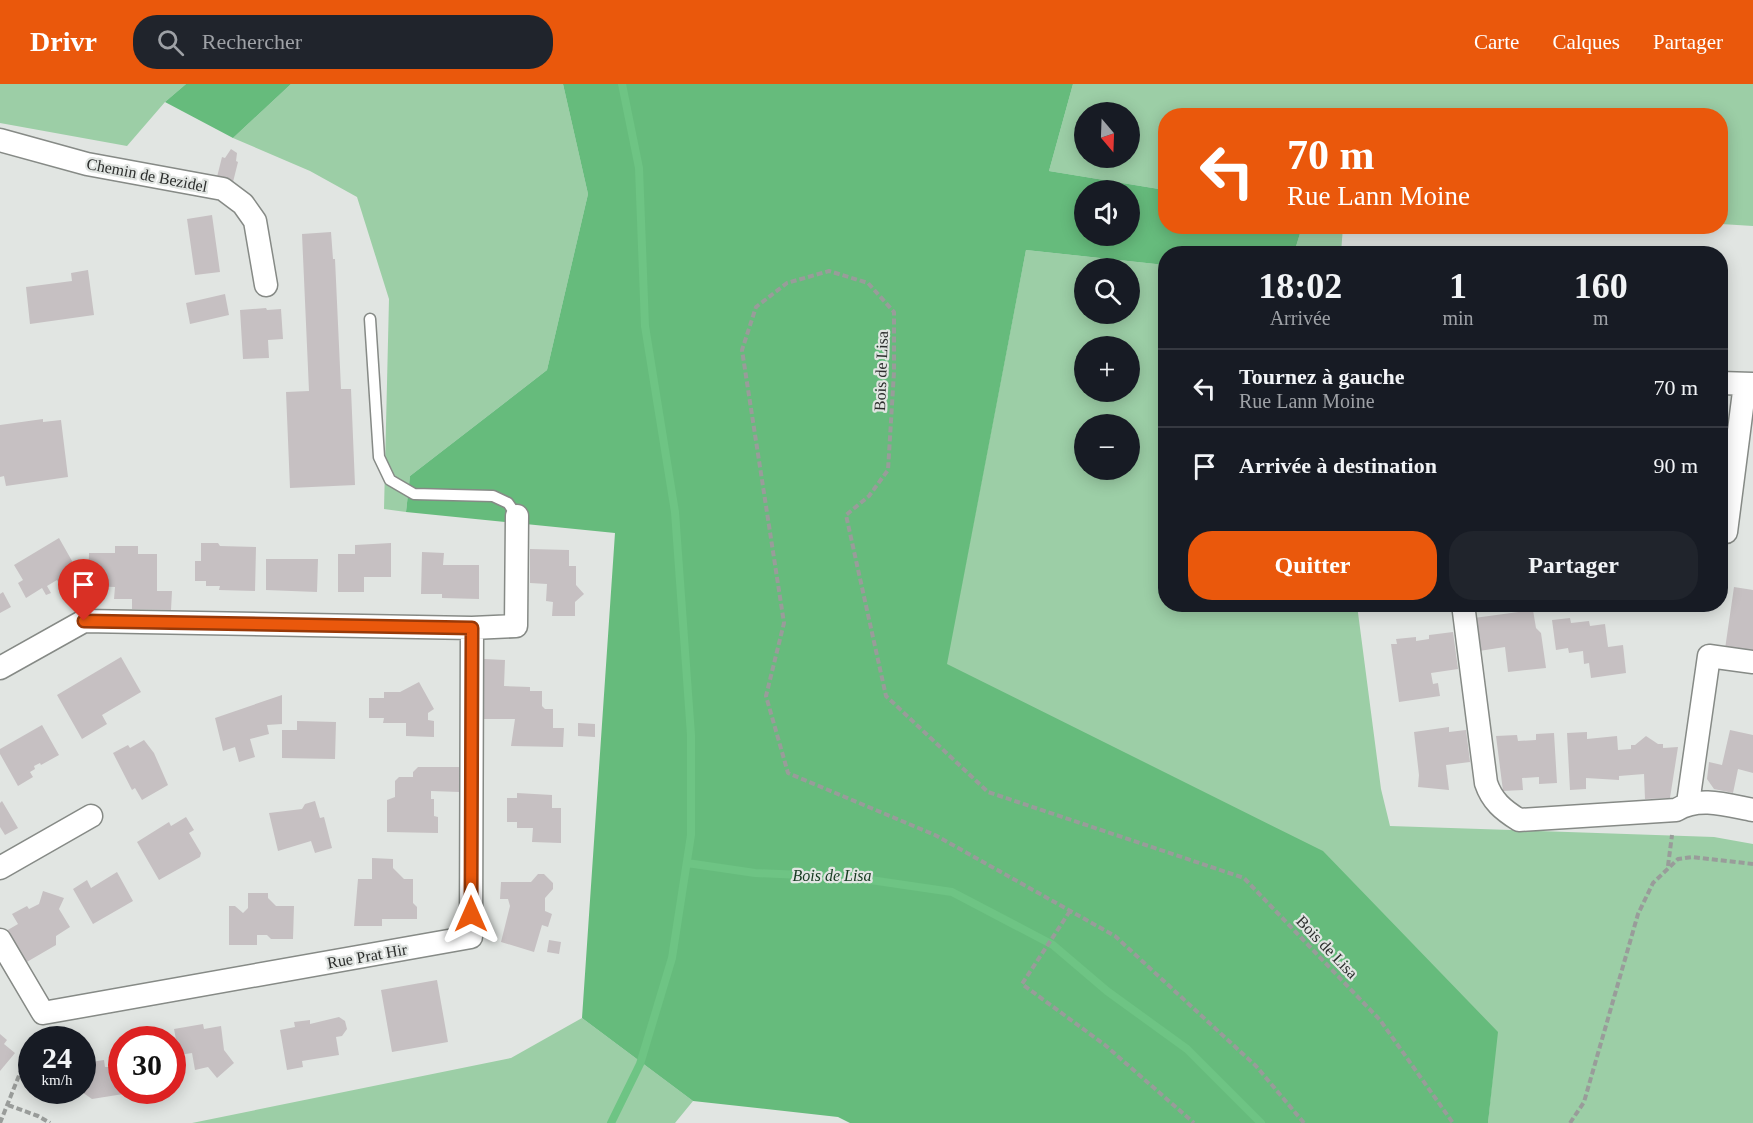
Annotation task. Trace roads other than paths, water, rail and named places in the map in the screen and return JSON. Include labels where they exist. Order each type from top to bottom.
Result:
[{"type":"street","name":"Chemin de Bezidel","points":[[0,140],[87,165],[223,189],[243,204],[255,220],[266,285]]},
{"type":"street","points":[[1728,383],[1749,384],[1728,518]]},
{"type":"street","points":[[0,668],[84,621],[472,628],[516,626],[517,516]]},
{"type":"street","points":[[1464,612],[1486,783],[1491,797],[1505,811],[1519,820],[1717,803],[1753,810]]},
{"type":"street","name":"Rue Prat Hir","points":[[0,940],[43,1013],[471,937],[472,628]]},
{"type":"street","points":[[1682,807],[1709,656],[1753,662]]},
{"type":"street","points":[[0,868],[92,816]]},
{"type":"lane","points":[[370,319],[379,457],[390,480],[414,494],[493,496],[508,503],[517,516]]},
{"type":"waterway","points":[[611,1123],[640,1064],[672,958],[691,835],[691,735],[675,512],[645,326],[639,168],[622,84]]},
{"type":"waterway","points":[[687,863],[755,873],[850,877],[952,892],[1053,945],[1107,991],[1187,1049],[1261,1123]]},
{"type":"park label","name":"Bois de Lisa","points":[[832,875]]}]
